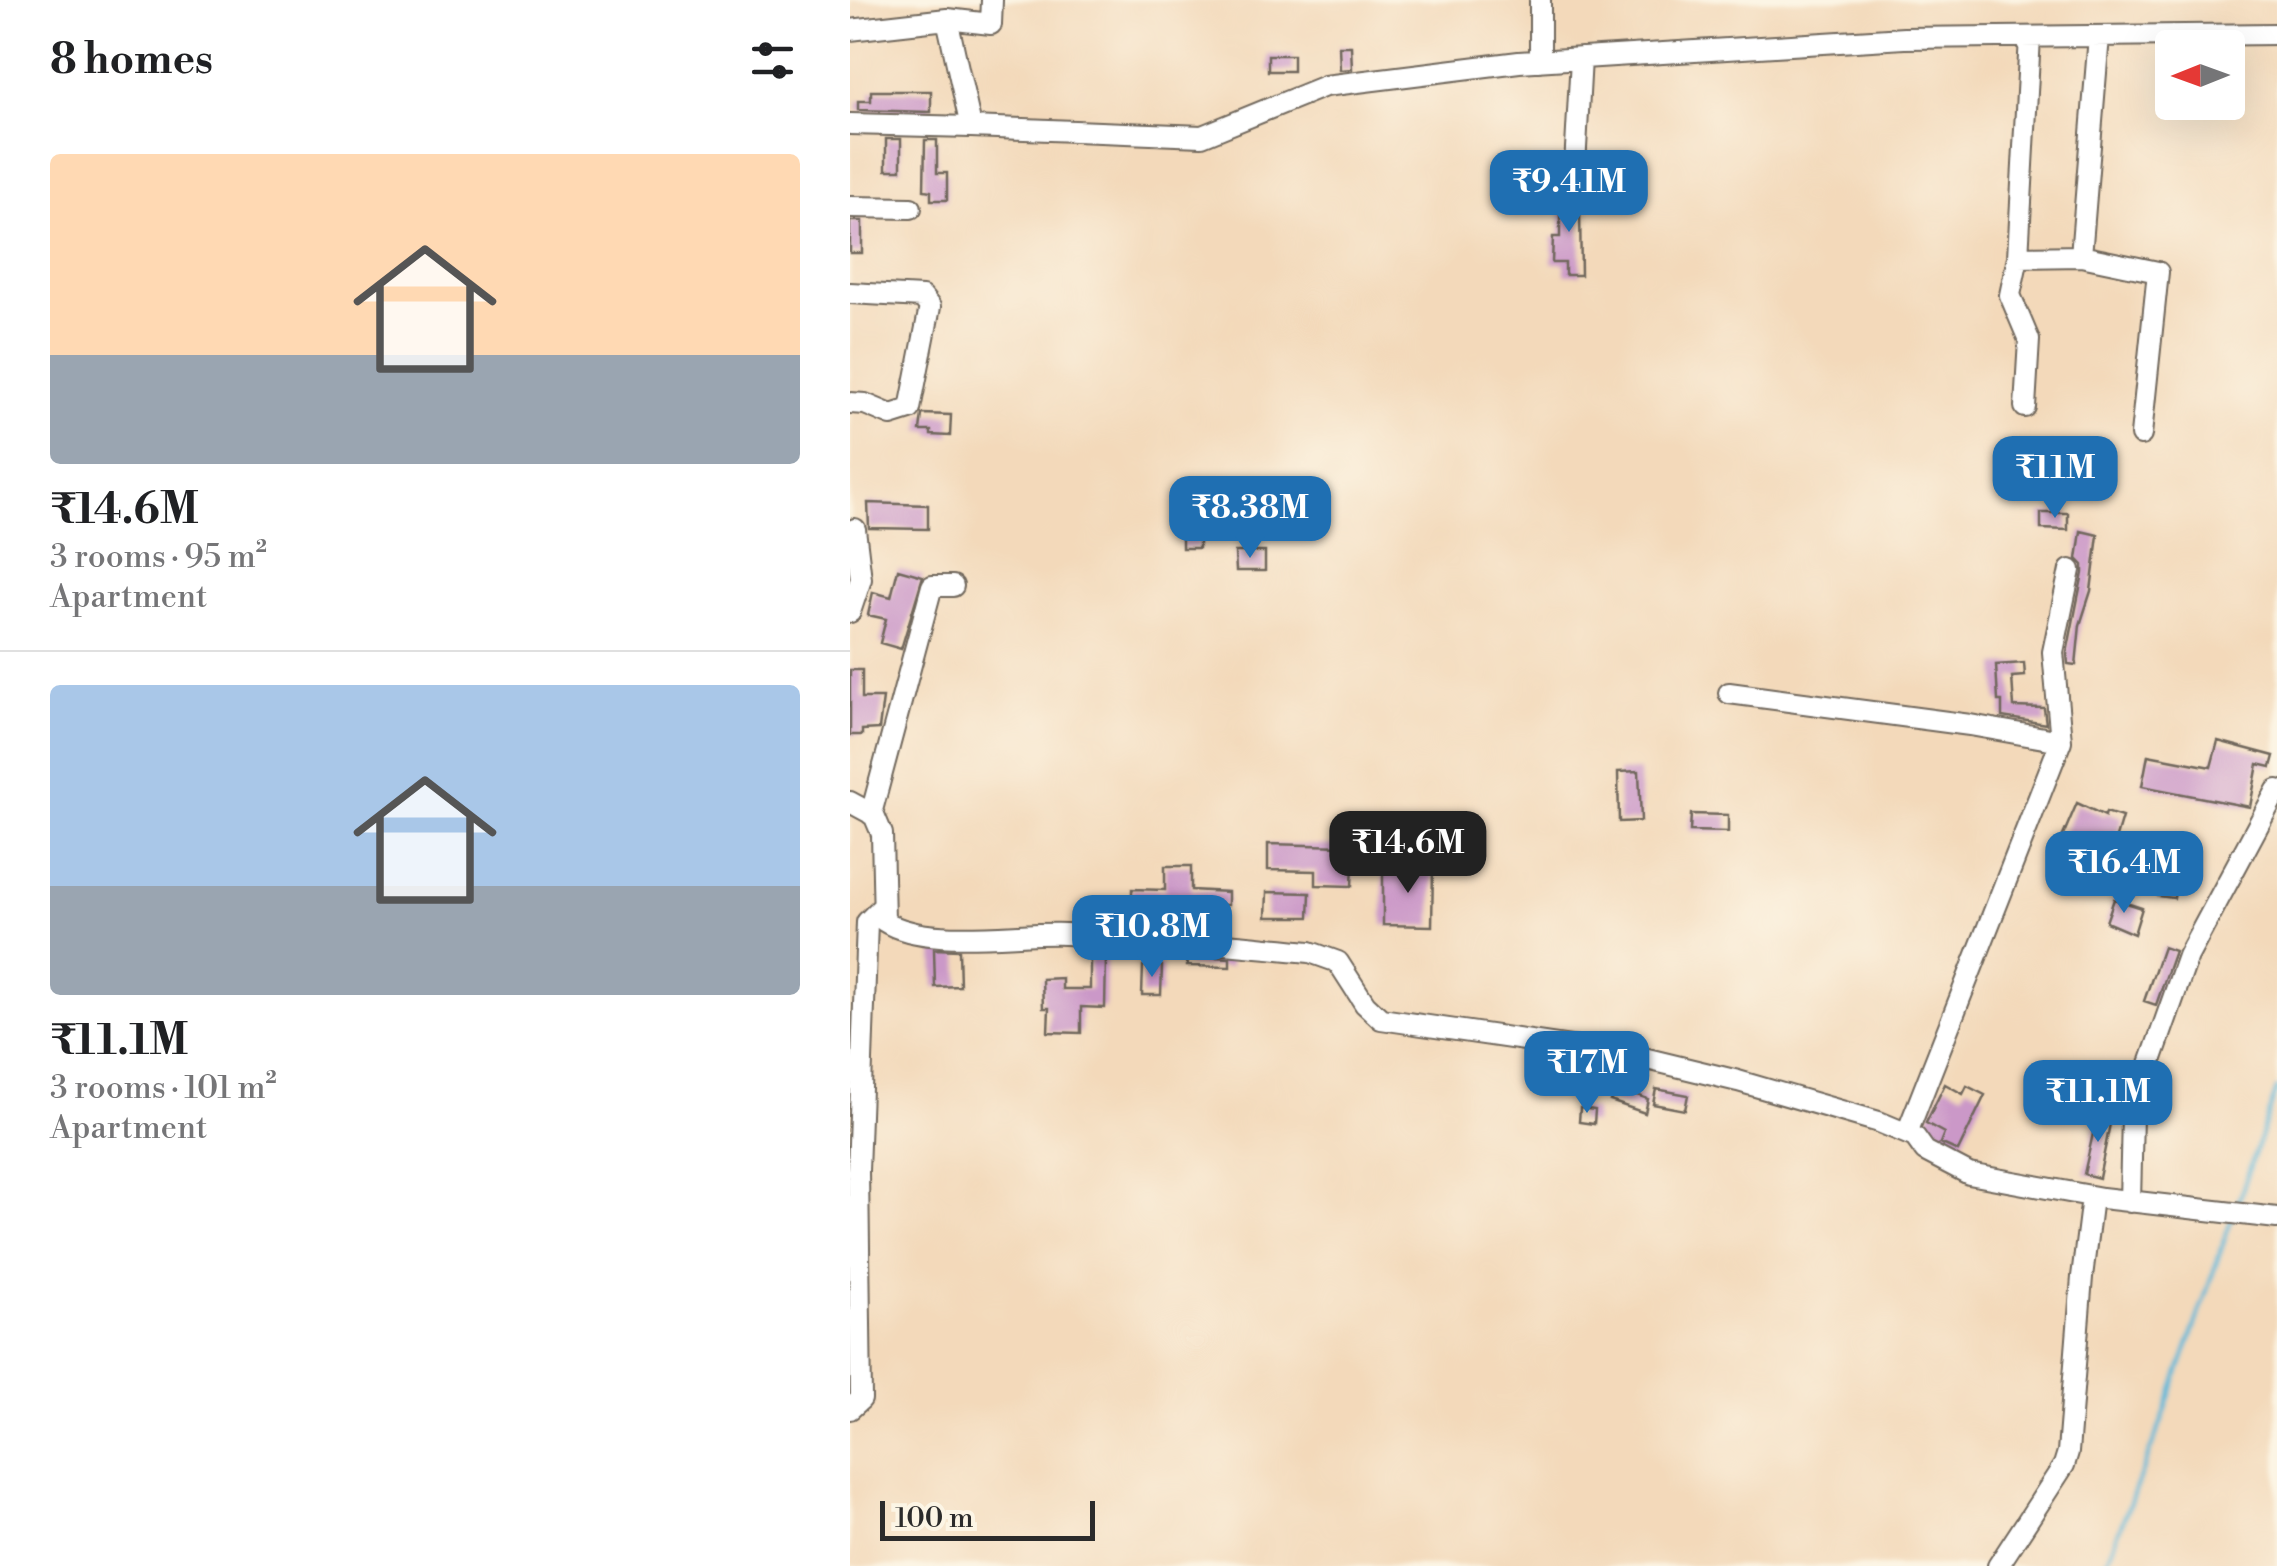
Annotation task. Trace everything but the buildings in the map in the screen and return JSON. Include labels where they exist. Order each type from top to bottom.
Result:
[{"type":"street","points":[[850,30],[946,19],[991,24],[992,0]]},
{"type":"street","points":[[1540,0],[1540,61]]},
{"type":"street","points":[[946,19],[971,128]]},
{"type":"street","points":[[850,124],[1202,136],[1325,86],[1540,61],[1904,38],[2277,34]]},
{"type":"street","points":[[2080,256],[2099,36]]},
{"type":"street","points":[[2025,406],[2029,340],[2010,295],[2018,257],[2030,37]]},
{"type":"street","points":[[1574,184],[1581,58]]},
{"type":"street","points":[[850,207],[911,208]]},
{"type":"street","points":[[2018,257],[2080,256],[2158,272],[2141,435]]},
{"type":"street","points":[[850,293],[922,297],[930,307],[910,408],[890,415],[865,404],[850,403]]},
{"type":"street","points":[[850,612],[861,579],[856,529]]},
{"type":"street","points":[[1908,1134],[2061,741],[2052,652],[2070,570]]},
{"type":"street","points":[[871,814],[932,586],[953,586]]},
{"type":"street","points":[[1729,693],[2061,741]]},
{"type":"street","points":[[2130,1202],[2132,1115],[2188,956],[2277,790]]},
{"type":"street","points":[[850,802],[871,814],[882,834],[884,921],[900,932],[1063,934],[1310,952],[1338,962],[1365,1004],[1381,1019],[1639,1057],[1738,1081],[1915,1136],[1925,1151],[1968,1174],[2130,1202],[2277,1218]]},
{"type":"street","points":[[850,1409],[861,1399],[854,1170],[867,922],[882,908]]},
{"type":"street","points":[[1998,1566],[2064,1465],[2068,1452],[2092,1196]]},
{"type":"waterway","points":[[2237,1205],[2277,1089]]},
{"type":"waterway","points":[[2105,1566],[2163,1418],[2232,1218]]}]
